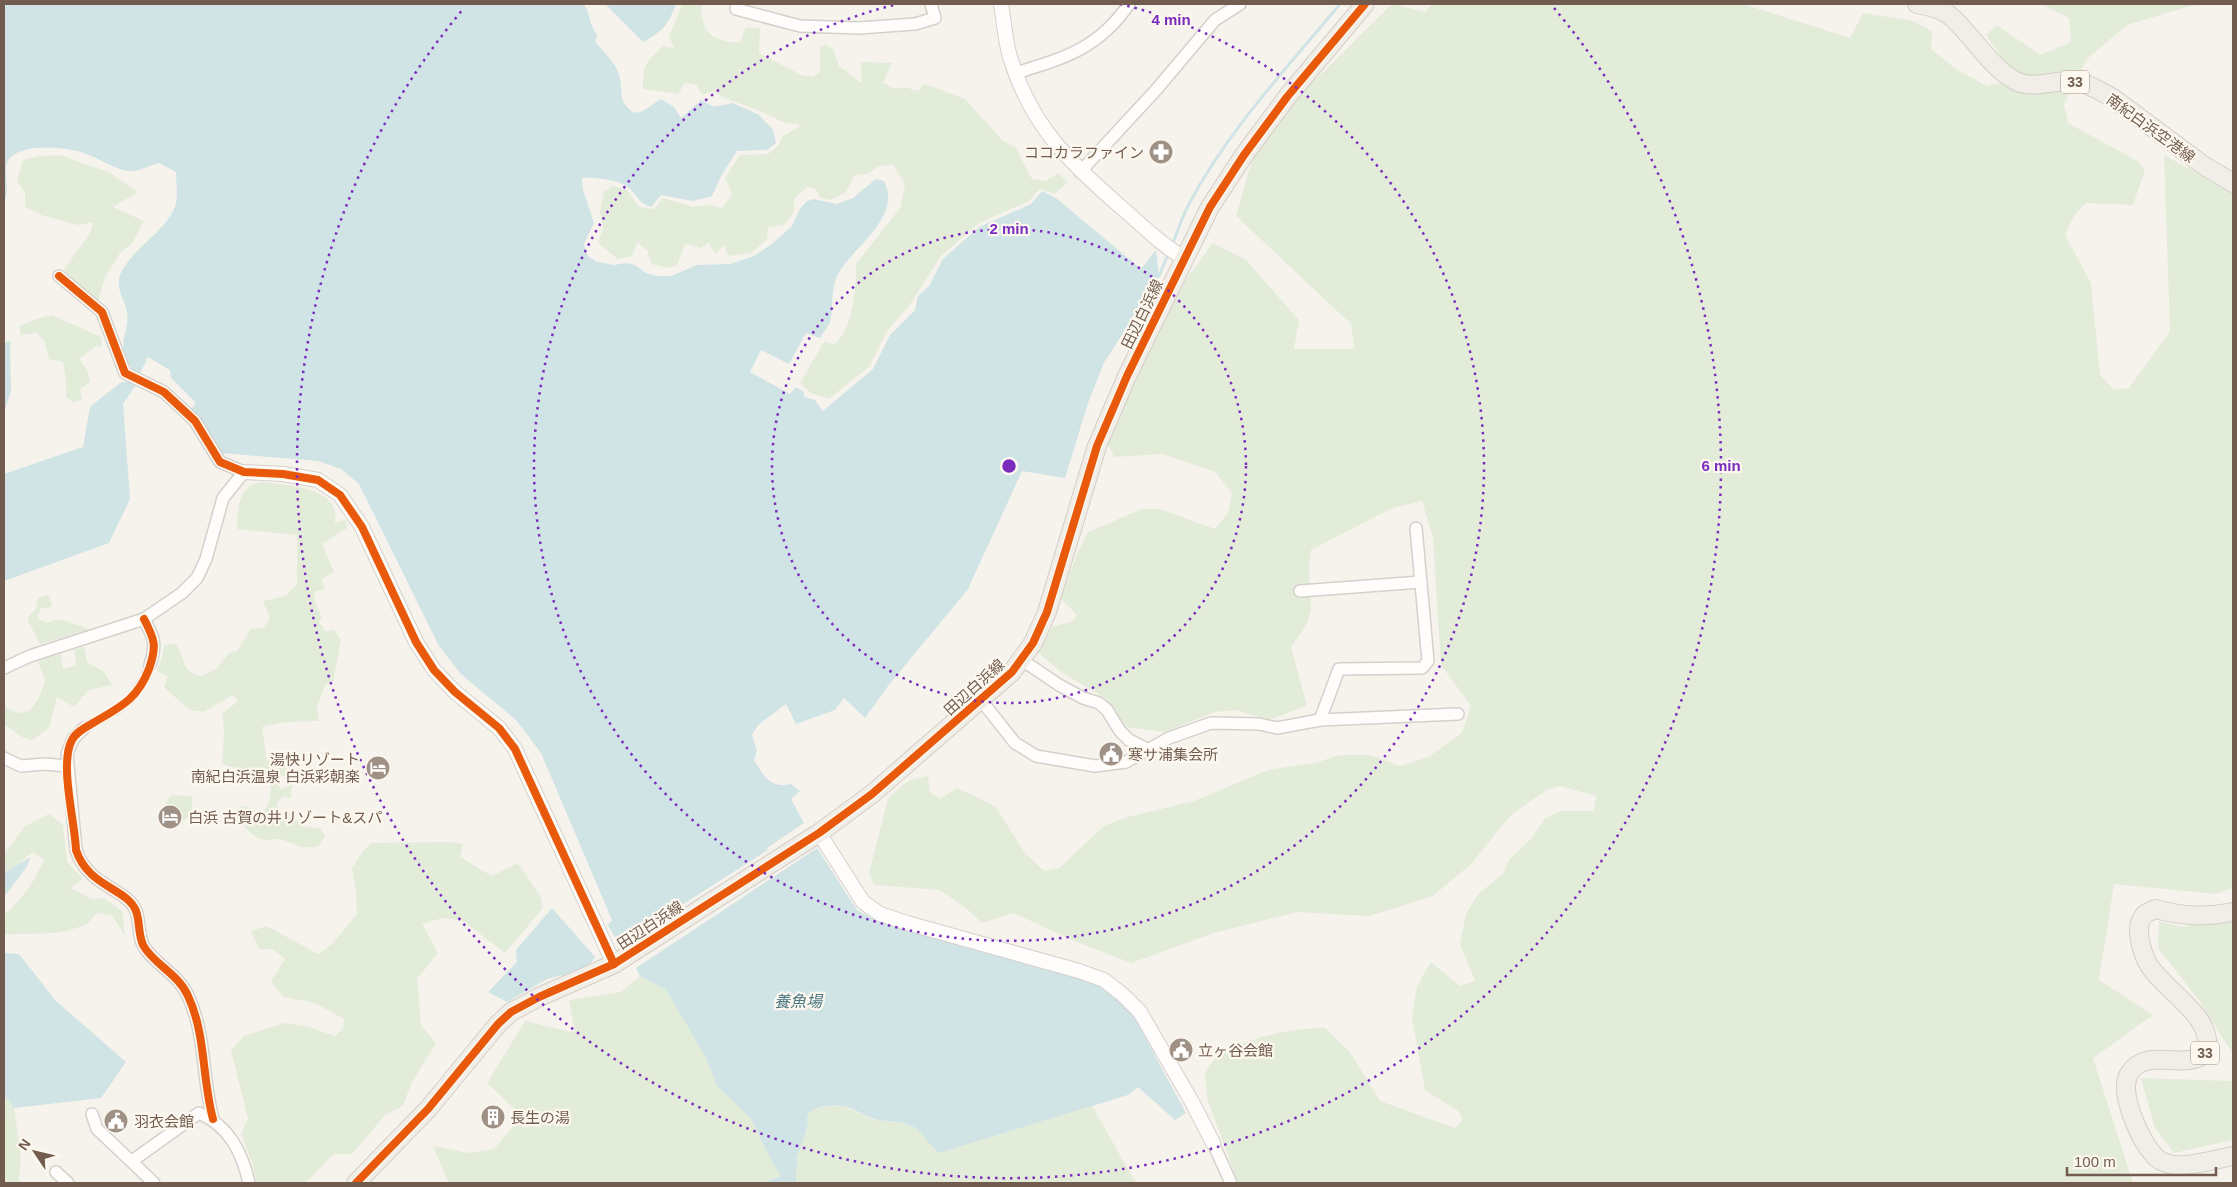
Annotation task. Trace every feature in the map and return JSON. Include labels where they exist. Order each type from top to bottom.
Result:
[{"type":"main road","name":"田辺白浜線","points":[[356,1183],[428,1109],[498,1024],[511,1012],[539,997],[614,964],[819,833],[872,794],[1012,672],[1033,643],[1057,582],[1098,446],[1180,256],[1244,155],[1287,97],[1365,4]]},
{"type":"main road","name":"南紀白浜空港線","points":[[1917,4],[1948,14],[1994,64],[2015,81],[2033,84],[2061,80],[2082,82],[2097,89],[2113,98],[2203,165],[2233,183]]},
{"type":"main road","name":"33","points":[[2233,912],[2210,916],[2178,915],[2156,909],[2145,914],[2139,927],[2146,958],[2153,970],[2181,998],[2201,1023],[2208,1041],[2208,1051],[2201,1058],[2188,1062],[2157,1059],[2145,1061],[2135,1066],[2128,1075],[2126,1089],[2129,1106],[2140,1133],[2154,1156],[2163,1162],[2174,1165],[2233,1156]]},
{"type":"street","points":[[738,4],[736,9],[800,26],[859,28],[916,24],[935,18],[932,4]]},
{"type":"street","points":[[1001,4],[1010,55],[1016,73],[1028,104],[1044,130],[1080,172],[1180,256]]},
{"type":"street","points":[[1016,73],[1066,58],[1098,39],[1126,8],[1114,4]]},
{"type":"street","points":[[1080,172],[1156,90],[1215,20],[1240,4]]},
{"type":"street","points":[[59,276],[102,312],[125,373],[164,392],[195,420],[220,462],[244,472],[283,474],[318,480],[340,495],[362,528],[416,642],[434,670],[455,692],[499,728],[515,749],[614,964]]},
{"type":"street","points":[[4,668],[30,656],[144,619],[182,593],[196,578],[206,559],[223,498],[244,472]]},
{"type":"street","points":[[1320,720],[1340,669],[1422,668],[1428,661],[1416,528]]},
{"type":"street","points":[[1300,591],[1421,582]]},
{"type":"street","points":[[144,619],[154,639],[155,650],[150,665]]},
{"type":"street","points":[[1022,660],[1059,685],[1083,698],[1099,703],[1107,710],[1120,731],[1129,740],[1149,750]]},
{"type":"street","points":[[981,700],[1014,742],[1036,756],[1095,766],[1126,762],[1169,738],[1211,723],[1259,724],[1277,728],[1320,720],[1458,714]]},
{"type":"street","points":[[84,728],[73,738],[67,754],[76,850],[79,860],[92,877],[126,900],[136,910],[144,946],[172,973],[188,994],[199,1034],[209,1104],[213,1119]]},
{"type":"street","points":[[4,758],[21,766],[45,764],[67,766]]},
{"type":"street","points":[[819,833],[863,902],[880,914],[1079,971],[1104,980],[1123,995],[1140,1012],[1192,1102],[1231,1183]]},
{"type":"street","points":[[132,1161],[199,1113],[213,1119],[233,1140],[246,1169],[249,1183]]},
{"type":"street","points":[[92,1114],[97,1129],[154,1183]]},
{"type":"street","points":[[56,1172],[68,1183]]},
{"type":"green space","points":[[682,4],[701,4],[706,29],[715,38],[740,43],[746,27],[760,29],[759,53],[801,75],[813,77],[820,72],[820,47],[825,44],[833,49],[839,66],[862,83],[861,62],[892,63],[883,83],[896,89],[905,87],[918,91],[925,84],[965,99],[1003,141],[1016,148],[1032,179],[1046,181],[1058,173],[1068,182],[1054,194],[1040,189],[1029,201],[979,223],[941,256],[909,306],[887,331],[869,367],[829,399],[811,393],[800,383],[824,342],[835,344],[846,327],[853,306],[856,264],[901,207],[905,184],[893,165],[879,166],[867,174],[855,175],[846,192],[831,200],[820,198],[816,189],[807,187],[794,199],[794,212],[784,225],[768,227],[767,239],[751,253],[728,256],[724,245],[715,254],[709,243],[700,248],[685,244],[677,265],[668,268],[651,264],[648,252],[638,242],[632,256],[618,259],[598,243],[603,228],[600,212],[604,191],[613,186],[627,190],[639,207],[654,209],[663,198],[693,207],[709,205],[722,208],[732,194],[725,178],[740,155],[768,154],[779,145],[782,137],[801,125],[782,122],[763,112],[722,97],[714,91],[702,95],[697,85],[685,83],[678,94],[643,89],[646,64],[649,60],[663,46],[674,48],[669,37]]},
{"type":"green space","points":[[1392,4],[1425,12],[1432,4],[1743,4],[1850,38],[1863,13],[1913,21],[1932,31],[1931,49],[1956,69],[1987,86],[2003,83],[2007,65],[1986,35],[1997,25],[2040,55],[2071,42],[2069,18],[2041,4],[2207,4],[2187,7],[2127,25],[2087,59],[2064,104],[2068,123],[2139,162],[2145,170],[2133,205],[2086,203],[2074,216],[2065,235],[2091,283],[2100,375],[2114,390],[2129,388],[2170,331],[2164,155],[2233,193],[2233,888],[2216,894],[2114,884],[2099,980],[2153,1015],[2093,1058],[2133,1183],[1238,1183],[1207,1098],[1205,1073],[1217,1057],[1240,1044],[1254,1039],[1284,1032],[1325,1028],[1350,1052],[1380,1101],[1455,1128],[1463,1120],[1458,1111],[1425,1090],[1412,1018],[1417,986],[1431,962],[1460,986],[1475,981],[1460,944],[1466,914],[1478,894],[1503,874],[1509,860],[1531,839],[1544,819],[1561,811],[1594,811],[1596,796],[1560,786],[1545,791],[1511,815],[1471,864],[1433,896],[1369,916],[1297,912],[1214,933],[1131,963],[1070,939],[1013,913],[982,923],[966,908],[940,890],[874,885],[869,873],[888,799],[900,787],[912,779],[928,776],[930,792],[940,799],[957,788],[995,806],[1025,853],[1044,871],[1059,868],[1104,826],[1124,818],[1194,801],[1268,770],[1318,762],[1340,755],[1371,755],[1400,766],[1428,757],[1462,733],[1471,706],[1441,665],[1433,538],[1422,501],[1392,508],[1311,550],[1309,568],[1311,609],[1307,624],[1291,647],[1307,706],[1268,720],[1236,710],[1215,712],[1165,732],[1124,727],[1105,698],[1062,673],[1036,651],[1053,626],[1072,622],[1077,615],[1061,599],[1076,556],[1088,532],[1142,509],[1160,509],[1215,529],[1228,513],[1232,493],[1215,472],[1163,454],[1114,457],[1108,444],[1170,301],[1213,243],[1246,260],[1299,320],[1294,349],[1354,349],[1351,324],[1236,216],[1252,160],[1299,96]]},
{"type":"green space","points":[[60,155],[108,172],[138,192],[113,207],[144,221],[133,242],[120,253],[105,277],[98,302],[64,270],[91,231],[93,222],[78,225],[41,215],[25,207],[25,193],[17,180],[23,160],[40,156]]},
{"type":"green space","points":[[52,315],[101,337],[102,346],[95,347],[79,359],[88,372],[90,382],[80,389],[82,400],[73,402],[66,397],[63,362],[49,359],[44,340],[36,333],[21,335],[19,326]]},
{"type":"green space","points":[[259,482],[289,485],[322,495],[335,510],[335,523],[346,520],[347,528],[322,544],[334,572],[321,579],[325,589],[314,592],[315,602],[322,618],[319,622],[325,631],[334,630],[341,640],[333,681],[325,685],[317,708],[319,721],[285,722],[262,727],[267,760],[285,763],[289,775],[278,776],[276,784],[282,789],[292,784],[291,798],[283,796],[277,803],[279,813],[293,813],[300,826],[321,829],[325,837],[319,846],[302,847],[279,839],[261,839],[247,830],[236,810],[244,806],[262,814],[269,801],[271,792],[267,777],[222,764],[224,732],[222,714],[238,701],[233,695],[204,712],[189,710],[164,687],[168,676],[157,671],[164,645],[175,644],[189,671],[202,676],[216,669],[229,653],[237,651],[251,629],[264,627],[270,618],[263,601],[285,596],[297,585],[297,535],[237,529],[240,500],[246,489]]},
{"type":"green space","points":[[49,595],[52,607],[41,608],[37,618],[46,623],[59,619],[87,628],[88,630],[40,644],[28,621],[28,617],[36,609],[38,598]]},
{"type":"green space","points":[[84,647],[87,662],[104,672],[112,685],[89,690],[74,707],[57,697],[49,728],[32,740],[22,737],[4,724],[4,706],[17,713],[29,711],[38,700],[45,681],[38,661],[61,654],[63,669],[76,665],[74,649]]},
{"type":"green space","points":[[171,795],[192,796],[192,816],[174,825],[159,815]]},
{"type":"green space","points":[[49,814],[63,825],[67,862],[83,879],[70,888],[92,899],[104,898],[122,911],[125,936],[112,915],[97,913],[86,924],[66,931],[4,935],[4,915],[27,890],[44,859],[32,852],[19,864],[4,873],[4,854],[25,826]]},
{"type":"green space","points":[[450,842],[463,844],[460,857],[492,876],[518,863],[541,897],[543,908],[505,953],[463,921],[443,918],[422,924],[438,953],[417,979],[421,1025],[436,1043],[411,1084],[403,1106],[385,1115],[352,1154],[334,1154],[305,1183],[257,1183],[241,1133],[248,1119],[231,1050],[244,1036],[285,1023],[309,1027],[335,1036],[343,1028],[344,1019],[315,1003],[283,997],[271,981],[285,959],[272,949],[259,949],[251,931],[267,926],[318,954],[332,944],[357,914],[352,868],[363,851],[371,843]]},
{"type":"green space","points":[[2233,918],[2233,1054],[2198,999],[2158,948],[2159,921],[2182,927]]},
{"type":"green space","points":[[640,976],[666,990],[706,1058],[717,1086],[751,1119],[773,1164],[782,1176],[768,1181],[768,1183],[449,1183],[433,1146],[468,1153],[494,1149],[522,1116],[487,1083],[525,1021],[575,1033],[569,1000],[621,992]]},
{"type":"green space","points":[[2233,1076],[2233,1140],[2174,1153],[2155,1128],[2141,1078],[2232,1081]]},
{"type":"green space","points":[[4,1094],[14,1108],[21,1157],[19,1180],[23,1183],[4,1183]]},
{"type":"green space","points":[[844,1106],[871,1119],[910,1125],[926,1136],[933,1149],[939,1153],[1092,1106],[1136,1183],[796,1183],[797,1158],[808,1127],[808,1114],[818,1108]]},
{"type":"water","points":[[4,4],[584,4],[597,35],[595,42],[616,68],[620,78],[623,101],[634,113],[643,111],[661,99],[674,107],[681,118],[701,100],[714,107],[733,103],[759,115],[773,130],[776,143],[767,150],[737,151],[722,174],[712,196],[693,201],[661,195],[651,207],[640,201],[628,187],[618,182],[582,178],[583,190],[594,223],[584,244],[588,256],[597,262],[614,265],[626,263],[635,265],[646,273],[656,276],[671,276],[697,265],[730,264],[754,256],[772,244],[792,226],[800,209],[806,202],[813,199],[837,204],[853,198],[876,179],[884,181],[888,195],[887,208],[873,232],[844,265],[837,276],[833,291],[830,321],[820,338],[806,333],[789,364],[761,350],[750,372],[790,394],[796,387],[804,392],[804,397],[815,400],[823,411],[873,369],[890,335],[915,310],[918,296],[929,286],[943,259],[979,227],[1031,204],[1042,191],[1056,198],[1141,269],[1156,250],[1159,276],[1104,363],[1088,403],[1065,478],[1022,471],[968,589],[888,686],[865,718],[844,698],[835,710],[796,724],[786,704],[758,725],[752,735],[757,751],[754,760],[764,776],[772,783],[777,785],[791,784],[800,791],[791,799],[804,823],[767,848],[768,850],[619,945],[608,925],[612,920],[541,753],[516,720],[461,674],[439,646],[359,484],[341,469],[318,461],[221,453],[203,423],[190,410],[196,403],[171,378],[170,370],[148,357],[139,375],[129,364],[125,356],[123,343],[127,326],[127,312],[119,289],[120,275],[132,256],[158,231],[172,213],[177,199],[176,172],[159,163],[128,171],[76,151],[56,148],[35,148],[17,153],[7,162],[7,190],[4,201]]},
{"type":"water","points":[[605,4],[676,4],[664,27],[643,42]]},
{"type":"water","points":[[10,341],[11,391],[4,412],[4,343]]},
{"type":"water","points":[[131,380],[137,383],[123,404],[130,499],[109,543],[4,581],[4,474],[83,447],[90,407],[120,383]]},
{"type":"water","name":"養魚場","points":[[817,848],[857,910],[875,920],[1069,974],[1103,987],[1133,1015],[1186,1113],[1175,1120],[1138,1087],[1128,1095],[939,1153],[914,1127],[871,1118],[846,1107],[837,1105],[824,1106],[812,1110],[807,1119],[808,1126],[797,1158],[796,1183],[768,1183],[768,1181],[781,1176],[751,1119],[717,1086],[706,1058],[666,990],[640,976],[636,968]]},
{"type":"water","points":[[31,857],[26,868],[4,897],[4,873]]},
{"type":"water","points":[[552,908],[595,957],[587,969],[547,979],[507,1002],[488,992],[517,962],[516,950]]},
{"type":"water","points":[[4,953],[19,954],[56,1001],[126,1062],[101,1098],[14,1108],[4,1094]]},
{"type":"waterway","points":[[1172,246],[1189,204],[1240,125],[1340,4]]},
{"type":"waterway","points":[[1159,276],[1169,252]]},
{"type":"tunnel","points":[[84,728],[124,704],[138,689],[150,665]]},
{"type":"cycle path","points":[[356,1183],[428,1109],[498,1024],[511,1012],[539,997],[614,964],[819,833],[872,794],[1012,672],[1033,643],[1047,612],[1097,446],[1127,376],[1210,207],[1244,155],[1287,97],[1365,4]]},
{"type":"cycle path","points":[[59,276],[102,312],[125,373],[164,392],[195,421],[220,462],[244,472],[283,474],[318,480],[340,495],[362,527],[416,642],[434,670],[455,692],[499,728],[515,749],[614,964]]},
{"type":"cycle path","points":[[144,619],[154,643],[152,661],[144,680],[127,702],[84,728],[76,735],[68,750],[67,778],[76,850],[89,872],[131,903],[136,911],[140,937],[147,952],[179,981],[184,988],[198,1026],[213,1119]]},
{"type":"place","name":"ココカラファイン","points":[[1161,152]]},
{"type":"place","name":"寒サ浦集会所","points":[[1111,754]]},
{"type":"place","name":"湯快リゾート 南紀白浜温泉 白浜彩朝楽","points":[[378,768]]},
{"type":"place","name":"白浜 古賀の井リゾート&スパ","points":[[170,817]]},
{"type":"place","name":"立ヶ谷会館","points":[[1181,1050]]},
{"type":"place","name":"長生の湯","points":[[493,1117]]},
{"type":"place","name":"羽衣会館","points":[[116,1121]]}]
